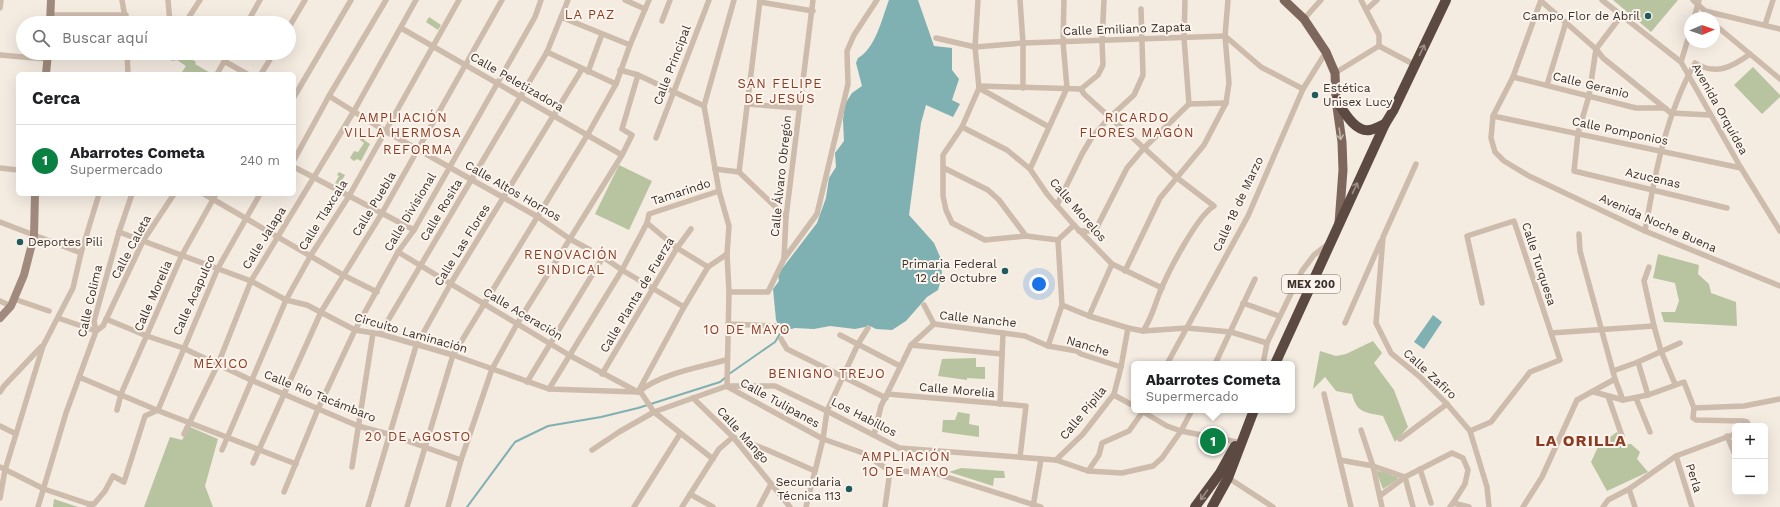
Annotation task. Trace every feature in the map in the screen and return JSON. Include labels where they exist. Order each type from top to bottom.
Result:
[{"type":"highway","name":"MEX 200","points":[[1277,361],[1329,244],[1385,124],[1393,111],[1446,0]]},
{"type":"highway","points":[[1336,100],[1353,123],[1361,129],[1369,131],[1385,124]]},
{"type":"highway","points":[[1212,507],[1224,476],[1253,413]]},
{"type":"highway","points":[[1195,507],[1224,476]]},
{"type":"main road","points":[[1284,0],[1304,19],[1326,52],[1335,73],[1336,100],[1342,142],[1343,170],[1339,224]]},
{"type":"street","points":[[0,8],[1,0]]},
{"type":"street","points":[[50,16],[51,0]]},
{"type":"street","points":[[60,16],[126,15],[122,0]]},
{"type":"street","points":[[168,0],[169,16]]},
{"type":"street","points":[[190,16],[200,0]]},
{"type":"street","points":[[251,16],[260,0]]},
{"type":"street","points":[[296,16],[305,0]]},
{"type":"street","points":[[296,94],[351,0]]},
{"type":"street","points":[[296,156],[329,96],[386,0]]},
{"type":"street","name":"Calle Jalapa","points":[[184,434],[218,364],[251,281],[354,111],[416,0]]},
{"type":"street","name":"Calle Tlaxcala","points":[[222,450],[226,437],[286,300],[311,255],[349,196],[459,0]]},
{"type":"street","name":"Calle Puebla","points":[[253,463],[321,312],[382,213],[502,0]]},
{"type":"street","name":"Calle Divisional","points":[[284,492],[318,409],[355,330],[398,252],[414,230],[535,17],[541,0]]},
{"type":"street","name":"Calle Rosita","points":[[380,334],[522,97],[547,52],[568,0]]},
{"type":"street","points":[[625,0],[645,9]]},
{"type":"street","points":[[407,507],[453,355],[588,134],[616,84],[620,70],[649,0]]},
{"type":"street","points":[[662,21],[670,0]]},
{"type":"street","name":"Calle Principal","points":[[656,138],[709,0]]},
{"type":"street","points":[[727,384],[726,362],[729,292],[727,254],[729,226],[719,191],[704,106],[734,0]]},
{"type":"street","name":"Calle Álvaro Obregón","points":[[784,259],[786,217],[799,108],[813,11],[813,0]]},
{"type":"street","points":[[729,292],[768,292],[784,259],[817,214],[848,84],[847,51],[854,35],[876,0]]},
{"type":"street","points":[[978,0],[975,47],[979,87],[962,127],[943,155],[944,168],[942,181],[946,210],[952,222],[985,240],[1026,236],[1058,240],[1074,226]]},
{"type":"street","points":[[1020,0],[1023,43],[1023,88]]},
{"type":"street","points":[[1030,169],[1067,88],[1063,42],[1064,0]]},
{"type":"street","points":[[979,87],[1080,89],[1098,75],[1103,65],[1102,41],[1104,0]]},
{"type":"street","points":[[1185,0],[1184,38],[1189,104]]},
{"type":"street","points":[[1125,271],[1160,198],[1204,145],[1226,103],[1229,82],[1225,36],[1228,0]]},
{"type":"street","points":[[1304,19],[1321,0]]},
{"type":"street","points":[[1361,0],[1379,36],[1379,46]]},
{"type":"street","points":[[1366,10],[1377,0]]},
{"type":"street","points":[[1493,116],[1513,77],[1541,0],[1596,49],[1603,58],[1671,113],[1710,115]]},
{"type":"street","name":"Avenida Orquídea","points":[[1602,0],[1681,62],[1741,168],[1780,231]]},
{"type":"street","points":[[1693,0],[1699,2],[1705,12]]},
{"type":"street","points":[[1765,26],[1773,0]]},
{"type":"street","points":[[739,172],[760,1],[813,11]]},
{"type":"street","points":[[1696,12],[1699,2]]},
{"type":"street","points":[[1057,205],[1092,137],[1110,117],[1134,95],[1143,75],[1142,9]]},
{"type":"street","points":[[1578,133],[1589,96],[1596,49],[1621,16]]},
{"type":"street","points":[[1720,16],[1780,29]]},
{"type":"street","points":[[561,17],[630,45]]},
{"type":"street","points":[[1548,85],[1566,22]]},
{"type":"street","name":"Calle Peletizadora","points":[[401,28],[497,84],[588,134],[622,155]]},
{"type":"street","points":[[1720,29],[1780,79]]},
{"type":"street","name":"Calle Las Flores","points":[[368,507],[388,434],[416,346],[451,283],[554,115],[585,70],[602,34]]},
{"type":"street","points":[[1225,36],[1261,67],[1303,89]]},
{"type":"street","name":"Calle Emiliano Zapata","points":[[936,38],[975,47],[1023,43],[1225,36]]},
{"type":"street","points":[[1379,46],[1415,65]]},
{"type":"street","points":[[1335,73],[1379,46]]},
{"type":"street","points":[[1681,62],[1685,48]]},
{"type":"street","points":[[547,52],[616,84]]},
{"type":"street","name":"Calle 18 de Marzo","points":[[1169,361],[1248,216],[1303,89],[1326,52]]},
{"type":"street","points":[[1645,231],[1652,189],[1671,113],[1695,63],[1704,68],[1720,70],[1739,62],[1750,54]]},
{"type":"street","points":[[0,55],[16,55]]},
{"type":"street","points":[[46,72],[47,60]]},
{"type":"street","points":[[127,60],[128,72]]},
{"type":"street","points":[[262,72],[270,60]]},
{"type":"street","points":[[218,72],[224,61],[243,72]]},
{"type":"street","points":[[620,70],[638,75],[704,106]]},
{"type":"street","points":[[448,507],[461,460],[492,370],[517,324],[622,155],[632,135],[622,129],[638,75]]},
{"type":"street","name":"Calle Geranio","points":[[1513,77],[1636,108],[1665,108]]},
{"type":"street","points":[[979,87],[1050,127]]},
{"type":"street","points":[[1080,89],[1176,177],[1214,206],[1209,209],[1192,232],[1162,288],[1143,331]]},
{"type":"street","name":"Calle Altos Hornos","points":[[329,96],[385,131],[538,217],[570,239],[603,257],[684,307]]},
{"type":"street","points":[[1079,231],[1095,231],[1127,168],[1144,148],[1189,104],[1226,103]]},
{"type":"street","points":[[747,104],[799,108]]},
{"type":"street","name":"Calle Pomponios","points":[[1493,116],[1741,168]]},
{"type":"street","name":"Avenida Noche Buena","points":[[1493,116],[1491,138],[1495,152],[1504,160],[1529,176],[1645,231],[1780,286]]},
{"type":"street","name":"Calle Morelos","points":[[962,127],[1007,150],[1030,169],[1047,194],[1074,226],[1112,264],[1162,288]]},
{"type":"street","name":"Azucenas","points":[[1578,133],[1574,171],[1727,208]]},
{"type":"street","name":"Calle Zafiro","points":[[1416,164],[1383,237],[1376,323],[1391,353],[1419,376],[1447,404],[1470,431],[1487,487],[1489,507]]},
{"type":"street","points":[[0,168],[16,170]]},
{"type":"street","points":[[296,168],[414,230]]},
{"type":"street","points":[[944,168],[988,190],[999,200],[1026,236]]},
{"type":"street","points":[[715,169],[739,172],[786,217]]},
{"type":"street","name":"Tamarindo","points":[[647,223],[649,214],[719,191]]},
{"type":"street","points":[[0,318],[13,302],[24,275],[34,236],[35,196]]},
{"type":"street","points":[[0,498],[3,469],[16,434],[43,346],[72,288],[98,196]]},
{"type":"street","name":"Calle Colima","points":[[38,507],[74,388],[96,331],[94,321],[119,232],[131,196]]},
{"type":"street","name":"Calle Caleta","points":[[96,331],[103,326],[143,241],[173,196]]},
{"type":"street","points":[[215,196],[246,218],[343,275],[377,292]]},
{"type":"street","name":"Calle Morelia","points":[[117,410],[121,394],[182,255],[215,196]]},
{"type":"street","name":"Calle Acapulco","points":[[158,410],[218,268],[259,196]]},
{"type":"street","name":"Calle Turquesa","points":[[1482,303],[1466,236],[1514,221],[1551,333]]},
{"type":"street","points":[[0,222],[81,253]]},
{"type":"street","points":[[549,389],[622,270],[647,223],[677,248],[708,268]]},
{"type":"street","name":"Calle Planta de Fuerza","points":[[602,374],[677,248],[691,228]]},
{"type":"street","name":"Circuito Laminación","points":[[119,232],[251,281],[286,300],[307,305],[355,330],[380,334],[416,346],[453,355],[549,389],[639,392]]},
{"type":"street","points":[[1579,234],[1580,251],[1613,371],[1623,400]]},
{"type":"street","points":[[1345,323],[1383,237]]},
{"type":"street","points":[[1048,346],[1062,305],[1058,240]]},
{"type":"street","points":[[1264,361],[1266,343],[1302,272],[1314,256],[1329,244]]},
{"type":"street","name":"Calle Aceración","points":[[398,252],[569,355],[602,374],[639,392],[653,409],[680,434],[713,459]]},
{"type":"street","points":[[639,392],[684,307],[708,268],[727,254]]},
{"type":"street","points":[[527,382],[549,343],[603,257]]},
{"type":"street","points":[[1089,316],[1112,264]]},
{"type":"street","points":[[1649,267],[1644,281],[1661,351],[1675,384]]},
{"type":"street","points":[[1216,361],[1255,279]]},
{"type":"street","points":[[0,302],[13,302],[49,311]]},
{"type":"street","points":[[1243,303],[1279,316]]},
{"type":"street","points":[[924,305],[934,324]]},
{"type":"street","points":[[1062,305],[1089,316],[1143,331],[1187,328],[1231,332],[1266,343]]},
{"type":"street","points":[[58,318],[96,331]]},
{"type":"street","name":"Calle Río Tacámbaro","points":[[106,319],[147,336],[183,348],[251,380],[358,426],[388,434],[461,460]]},
{"type":"street","points":[[728,324],[776,326]]},
{"type":"street","name":"Calle Nanche","points":[[874,435],[882,406],[911,345],[934,324],[1026,336],[1048,346]]},
{"type":"street","points":[[1470,431],[1490,422],[1530,372],[1560,360],[1551,333],[1654,326]]},
{"type":"street","name":"Calle Tulipanes","points":[[806,507],[816,471],[828,410],[858,344],[868,328]]},
{"type":"street","name":"Calle Pípila","points":[[1056,460],[1083,434],[1114,395],[1128,328]]},
{"type":"street","points":[[352,467],[373,333]]},
{"type":"street","points":[[1000,404],[1003,333]]},
{"type":"street","points":[[840,334],[900,366]]},
{"type":"street","name":"Calle Morelia","points":[[781,339],[786,349],[842,378],[887,396],[1026,406],[1020,457]]},
{"type":"street","points":[[1613,371],[1638,362],[1680,343]]},
{"type":"street","points":[[911,345],[1002,354]]},
{"type":"street","points":[[0,392],[43,346]]},
{"type":"street","name":"Nanche","points":[[1048,346],[1077,351],[1081,354],[1121,367]]},
{"type":"street","points":[[639,392],[647,385],[674,375],[726,362]]},
{"type":"street","points":[[1638,362],[1648,395]]},
{"type":"street","points":[[79,377],[158,410],[296,464]]},
{"type":"street","points":[[1523,507],[1542,477],[1577,400],[1594,392],[1616,378]]},
{"type":"street","points":[[1594,392],[1623,400],[1648,395],[1684,382],[1694,408],[1693,418],[1696,420],[1743,421],[1748,423]]},
{"type":"street","name":"Calle Tulipanes","points":[[727,384],[823,439]]},
{"type":"street","name":"Los Habillos","points":[[592,450],[653,409],[693,398],[727,384],[775,386],[828,410],[899,448],[1020,457]]},
{"type":"street","points":[[1324,394],[1351,507]]},
{"type":"street","points":[[1114,395],[1131,404]]},
{"type":"street","points":[[1608,396],[1622,436]]},
{"type":"street","name":"Calle Mango","points":[[693,398],[732,437],[790,507]]},
{"type":"street","points":[[1636,398],[1650,432]]},
{"type":"street","points":[[1694,408],[1744,406],[1780,399]]},
{"type":"street","points":[[1400,439],[1447,404]]},
{"type":"street","points":[[88,504],[94,504],[101,496],[113,476],[124,482],[145,416],[158,410]]},
{"type":"street","points":[[1088,471],[1099,455],[1102,443],[1129,431],[1142,413]]},
{"type":"street","points":[[1146,413],[1167,426],[1181,431],[1239,443]]},
{"type":"street","points":[[1020,457],[1056,460],[1088,471],[1122,473],[1153,466],[1162,458],[1181,431],[1190,413]]},
{"type":"street","points":[[0,426],[16,434]]},
{"type":"street","points":[[1361,430],[1381,495],[1382,507]]},
{"type":"street","points":[[634,507],[680,434]]},
{"type":"street","points":[[1603,507],[1608,500],[1629,489],[1676,456],[1732,435]]},
{"type":"street","points":[[1728,436],[1732,447]]},
{"type":"street","points":[[682,507],[723,445],[732,437],[765,449],[816,471]]},
{"type":"street","points":[[823,439],[863,453],[890,471],[931,472],[1041,507]]},
{"type":"street","points":[[1381,495],[1405,477],[1452,453],[1463,458],[1468,470],[1464,484],[1451,505],[1469,507]]},
{"type":"street","name":"Perla","points":[[1676,456],[1692,507]]},
{"type":"street","points":[[1034,506],[1041,459]]},
{"type":"street","points":[[1340,460],[1373,466],[1405,477]]},
{"type":"street","points":[[3,469],[44,489],[95,507]]},
{"type":"street","points":[[1420,469],[1431,503]]},
{"type":"street","points":[[885,507],[890,471]]},
{"type":"street","points":[[1224,476],[1273,507]]},
{"type":"street","points":[[1405,477],[1413,507]]},
{"type":"street","points":[[759,507],[771,484]]},
{"type":"street","points":[[1629,489],[1635,507]]},
{"type":"street","points":[[690,494],[713,507]]},
{"type":"green space","name":"Campo Flor de Abril","points":[[1613,0],[1678,0],[1651,32]]},
{"type":"green space","points":[[429,17],[441,25],[438,30],[426,22]]},
{"type":"green space","points":[[177,60],[193,60],[196,62],[195,64],[209,72],[182,72],[186,66]]},
{"type":"green space","points":[[1753,67],[1780,95],[1780,97],[1762,114],[1734,85]]},
{"type":"green space","points":[[362,136],[364,137],[364,140],[370,144],[361,161],[357,159],[354,161],[350,158],[354,151],[358,152],[364,143],[360,140]]},
{"type":"green space","points":[[619,165],[652,181],[629,230],[595,214]]},
{"type":"green space","points":[[339,172],[345,175],[341,182],[347,186],[345,191],[334,185],[339,176],[337,175]]},
{"type":"green space","points":[[1658,254],[1699,265],[1698,274],[1709,284],[1711,293],[1736,302],[1737,326],[1664,322],[1661,312],[1675,312],[1679,301],[1675,283],[1653,278]]},
{"type":"green space","points":[[1373,341],[1382,353],[1374,363],[1394,390],[1408,427],[1395,442],[1383,416],[1367,413],[1360,409],[1354,401],[1352,394],[1336,391],[1325,377],[1313,389],[1320,351],[1336,356],[1346,354]]},
{"type":"green space","points":[[976,358],[976,367],[985,367],[985,379],[967,378],[967,380],[938,376],[942,359]]},
{"type":"green space","points":[[958,412],[970,414],[969,424],[979,426],[979,437],[942,432],[943,420],[955,420]]},
{"type":"green space","points":[[190,427],[218,439],[205,486],[213,507],[144,507],[170,437],[182,440]]},
{"type":"green space","points":[[1617,432],[1624,444],[1631,444],[1640,452],[1637,459],[1648,472],[1607,491],[1591,462],[1599,445]]},
{"type":"green space","points":[[961,468],[1004,471],[1005,478],[994,478],[993,486],[949,472]]},
{"type":"green space","points":[[1376,471],[1387,472],[1393,476],[1397,476],[1398,479],[1383,489]]},
{"type":"green space","points":[[54,499],[78,507],[53,507]]},
{"type":"water","points":[[889,0],[918,0],[934,46],[952,48],[952,70],[959,79],[952,100],[960,104],[953,117],[926,105],[921,123],[909,215],[934,243],[941,259],[942,276],[938,290],[927,297],[906,321],[892,330],[876,329],[870,326],[855,329],[830,326],[814,329],[795,328],[781,332],[776,320],[773,289],[779,281],[778,274],[817,223],[826,198],[829,178],[836,167],[835,153],[844,141],[843,120],[845,104],[852,93],[862,86],[856,63],[858,58],[874,40]]},
{"type":"water","points":[[1433,315],[1442,322],[1424,349],[1414,342]]},
{"type":"waterway","points":[[729,374],[775,342],[781,332]]},
{"type":"waterway","points":[[467,507],[515,442],[548,426],[601,417],[638,408],[720,382],[726,377]]},
{"type":"place","name":"Campo Flor de Abril","points":[[1648,16]]},
{"type":"place","name":"Estética Unisex Lucy","points":[[1315,95]]},
{"type":"place","name":"Deportes Pili","points":[[20,242]]},
{"type":"place","name":"Primaria Federal 12 de Octubre","points":[[1005,271]]},
{"type":"place","name":"Abarrotes Cometa","points":[[1213,441]]},
{"type":"place","name":"Secundaria Técnica 113","points":[[849,489]]},
{"type":"district","name":"LA PAZ","points":[[590,14]]},
{"type":"district","name":"SAN FELIPE DE JESÚS","points":[[780,90]]},
{"type":"district","name":"AMPLIACIÓN VILLA HERMOSA","points":[[403,124]]},
{"type":"district","name":"RICARDO FLORES MAGÓN","points":[[1137,124]]},
{"type":"district","name":"REFORMA","points":[[418,149]]},
{"type":"district","name":"RENOVACIÓN SINDICAL","points":[[571,262]]},
{"type":"district","name":"1O DE MAYO","points":[[747,329]]},
{"type":"district","name":"MÉXICO","points":[[221,363]]},
{"type":"district","name":"BENIGNO TREJO","points":[[827,373]]},
{"type":"district","name":"20 DE AGOSTO","points":[[418,436]]},
{"type":"district","name":"LA ORILLA","points":[[1581,440]]},
{"type":"district","name":"AMPLIACIÓN 1O DE MAYO","points":[[906,464]]}]
